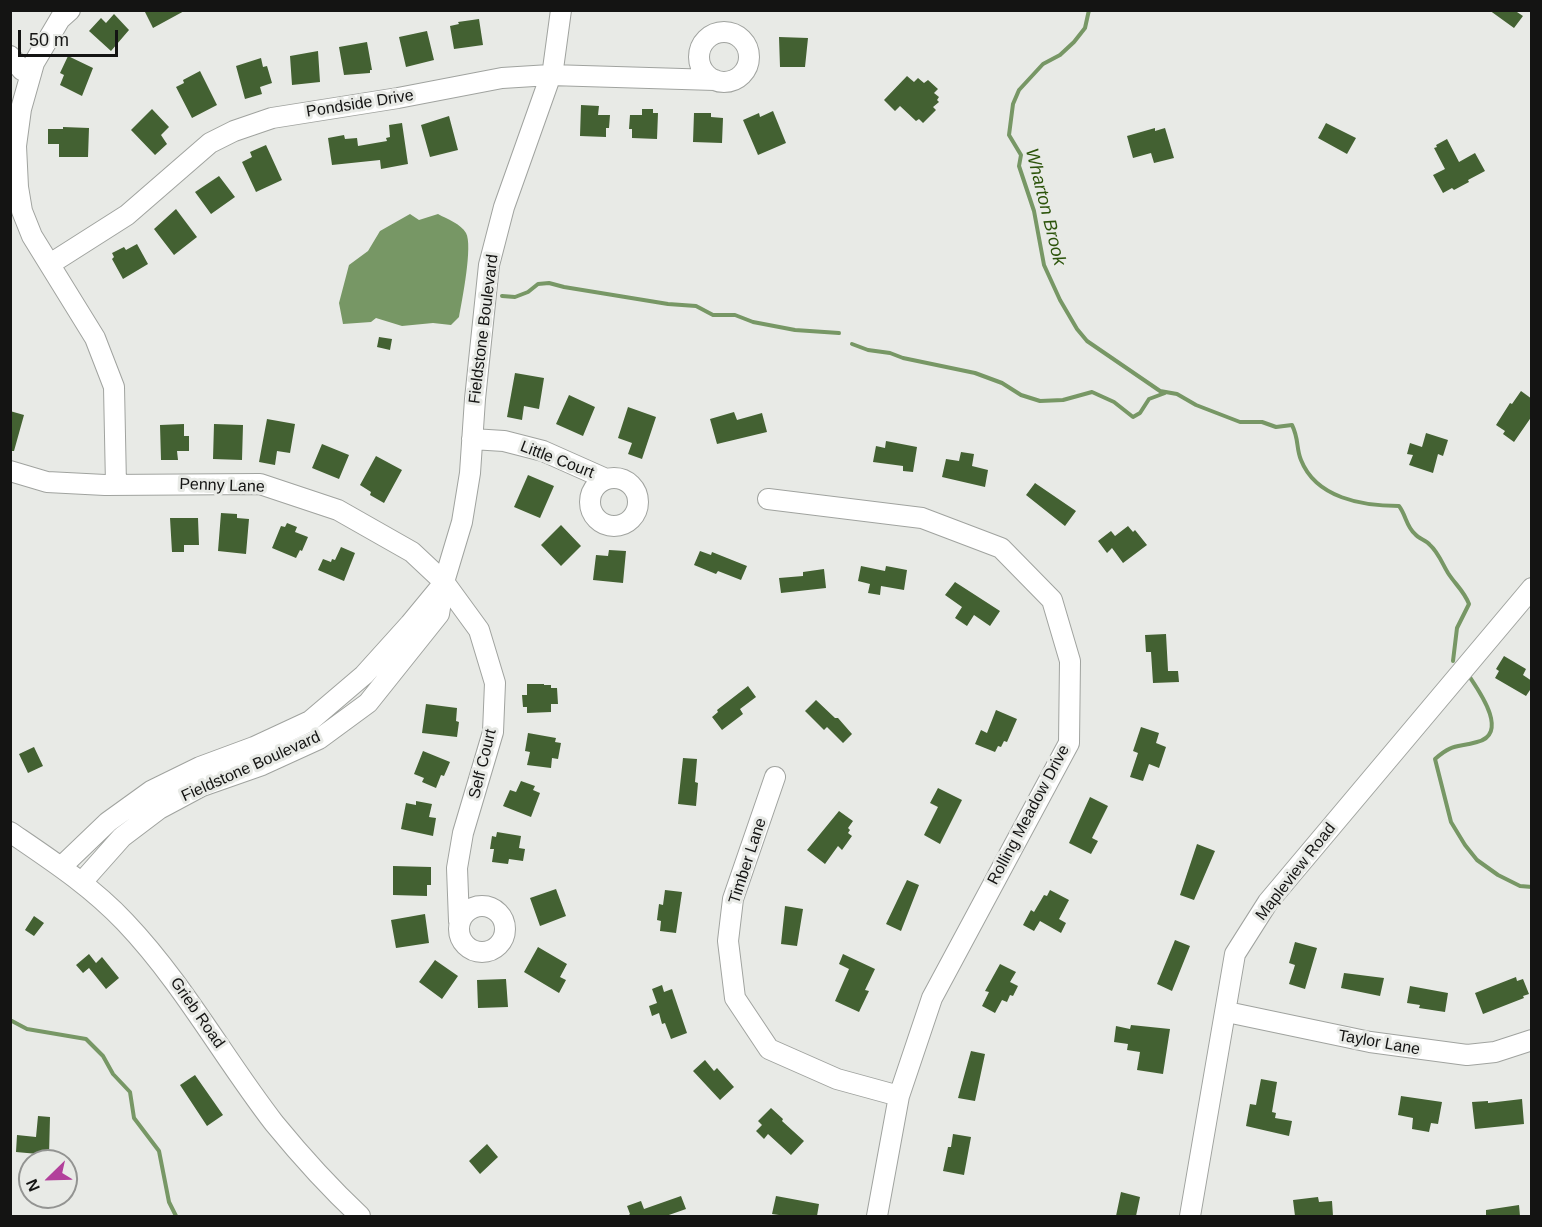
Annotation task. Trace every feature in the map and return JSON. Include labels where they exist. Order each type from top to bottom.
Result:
[{"type":"street","points":[[70,10],[60,19],[34,63],[21,108],[16,146],[18,188],[22,211],[32,236],[96,338],[114,387],[116,485]]},
{"type":"street","name":"Fieldstone Boulevard","points":[[82,882],[122,837],[159,809],[202,786],[261,765],[319,739],[368,703],[439,614],[444,582],[462,522],[470,472],[489,265],[504,207],[550,75],[561,10]]},
{"type":"street","points":[[10,56],[22,70],[31,74]]},
{"type":"street","name":"Pondside Drive","points":[[50,264],[127,215],[210,143],[234,131],[272,118],[398,98],[502,78],[550,75],[715,81]]},
{"type":"street","name":"Little Court","points":[[472,439],[504,441],[543,451],[606,479]]},
{"type":"street","name":"Penny Lane","points":[[10,471],[47,482],[116,485],[260,484],[338,510],[412,552],[444,582]]},
{"type":"street","name":"Rolling Meadow Drive","points":[[768,499],[922,518],[1001,548],[1052,600],[1070,661],[1069,743],[932,998],[899,1096],[877,1216]]},
{"type":"street","name":"Fieldstone Boulevard","points":[[61,867],[108,822],[151,791],[200,767],[254,747],[310,721],[364,675],[444,582]]},
{"type":"street","name":"Self Court","points":[[444,582],[479,630],[495,683],[493,732],[463,833],[457,868],[459,921]]},
{"type":"street","name":"Mapleview Road","points":[[1190,1216],[1227,1012],[1235,954],[1268,902],[1532,588]]},
{"type":"street","name":"Timber Lane","points":[[775,777],[733,899],[728,941],[735,998],[769,1049],[837,1079],[899,1096]]},
{"type":"street","name":"Grieb Road","points":[[10,832],[82,882],[124,921],[164,967],[273,1122],[324,1182],[360,1216]]},
{"type":"street","name":"Taylor Lane","points":[[1227,1012],[1370,1042],[1467,1055],[1495,1052],[1532,1040]]},
{"type":"shaded area","points":[[410,214],[419,220],[438,214],[457,224],[466,233],[468,261],[459,317],[451,325],[433,323],[402,326],[376,318],[371,322],[343,324],[339,303],[349,265],[368,251],[380,231]]},
{"type":"building","points":[[144,10],[186,10],[153,28]]},
{"type":"building","points":[[1489,10],[1514,10],[1523,16],[1514,28]]},
{"type":"building","points":[[114,14],[129,30],[111,51],[89,31],[101,18],[106,23]]},
{"type":"building","points":[[479,19],[483,45],[454,49],[450,26],[459,24],[458,22]]},
{"type":"building","points":[[427,31],[434,60],[406,67],[399,37]]},
{"type":"building","points":[[779,37],[808,38],[805,67],[780,67]]},
{"type":"building","points":[[367,42],[372,70],[370,73],[344,75],[339,47]]},
{"type":"building","points":[[318,51],[320,82],[292,85],[290,56]]},
{"type":"building","points":[[68,56],[93,68],[82,96],[60,85],[64,75],[60,73]]},
{"type":"building","points":[[261,58],[263,67],[267,66],[272,83],[260,87],[262,94],[245,99],[236,66]]},
{"type":"building","points":[[200,71],[217,105],[192,118],[176,87],[184,83],[183,80]]},
{"type":"building","points":[[907,76],[914,82],[918,78],[924,83],[928,80],[938,89],[934,93],[939,97],[937,100],[939,102],[933,107],[936,110],[923,123],[919,119],[916,121],[900,106],[895,111],[884,100]]},
{"type":"building","points":[[581,105],[599,106],[598,115],[610,115],[606,137],[580,136]]},
{"type":"building","points":[[152,109],[169,127],[161,135],[167,144],[155,155],[131,130]]},
{"type":"building","points":[[642,109],[653,109],[653,113],[658,113],[657,139],[632,138],[632,129],[629,129],[630,115],[642,115]]},
{"type":"building","points":[[773,111],[786,143],[758,155],[743,120],[759,113],[760,117]]},
{"type":"building","points":[[694,113],[711,113],[711,117],[723,118],[722,143],[693,142]]},
{"type":"building","points":[[449,116],[458,150],[430,157],[421,125]]},
{"type":"building","points":[[402,123],[408,164],[381,169],[380,160],[332,165],[328,138],[344,135],[345,139],[357,138],[358,146],[387,141],[386,138],[390,137],[389,125]]},
{"type":"building","points":[[1326,123],[1356,138],[1347,154],[1318,138]]},
{"type":"building","points":[[63,127],[89,128],[88,157],[59,157],[59,144],[48,144],[48,129],[63,129]]},
{"type":"building","points":[[1155,128],[1155,131],[1165,128],[1174,158],[1154,163],[1151,153],[1133,158],[1127,136]]},
{"type":"building","points":[[1447,139],[1459,162],[1475,153],[1485,171],[1454,190],[1452,188],[1443,193],[1433,175],[1445,169],[1434,148]]},
{"type":"building","points":[[266,145],[282,180],[256,192],[242,162],[252,157],[250,152]]},
{"type":"building","points":[[219,176],[235,197],[211,214],[195,192]]},
{"type":"building","points":[[176,209],[197,237],[174,255],[154,229]]},
{"type":"building","points":[[137,244],[148,264],[123,279],[112,259],[114,257],[112,253],[124,247],[126,250]]},
{"type":"building","points":[[379,337],[392,339],[390,350],[377,347]]},
{"type":"building","points":[[515,373],[544,378],[539,409],[524,406],[522,420],[507,417]]},
{"type":"building","points":[[1521,391],[1532,399],[1532,416],[1514,442],[1503,434],[1505,431],[1496,425]]},
{"type":"building","points":[[569,395],[595,407],[583,436],[556,424]]},
{"type":"building","points":[[628,407],[656,417],[642,459],[628,454],[632,443],[618,438]]},
{"type":"building","points":[[10,411],[24,415],[14,451],[10,451]]},
{"type":"building","points":[[734,412],[737,420],[762,413],[767,432],[717,444],[710,419]]},
{"type":"building","points":[[267,419],[295,424],[290,453],[277,451],[275,465],[259,462]]},
{"type":"building","points":[[184,424],[184,436],[189,436],[189,451],[177,451],[178,460],[161,460],[160,425]]},
{"type":"building","points":[[214,424],[243,425],[242,460],[213,459]]},
{"type":"building","points":[[1426,433],[1448,440],[1443,456],[1438,454],[1433,473],[1409,465],[1413,455],[1407,454],[1410,443],[1422,447]]},
{"type":"building","points":[[886,441],[917,447],[913,472],[903,471],[903,466],[873,462],[876,446],[885,448]]},
{"type":"building","points":[[322,444],[349,455],[339,479],[312,468]]},
{"type":"building","points":[[961,452],[974,454],[972,466],[988,470],[985,487],[942,477],[946,459],[959,461]]},
{"type":"building","points":[[376,456],[402,470],[384,503],[370,495],[371,492],[360,485]]},
{"type":"building","points":[[528,475],[554,486],[540,518],[514,507]]},
{"type":"building","points":[[1035,483],[1076,511],[1065,526],[1026,495]]},
{"type":"building","points":[[221,513],[237,514],[237,518],[249,519],[246,554],[218,551]]},
{"type":"building","points":[[170,518],[198,518],[199,545],[184,545],[184,552],[172,552]]},
{"type":"building","points":[[287,523],[297,527],[295,532],[308,537],[296,558],[272,548],[281,526],[285,527]]},
{"type":"building","points":[[561,525],[581,546],[561,566],[541,545]]},
{"type":"building","points":[[1128,526],[1133,532],[1135,530],[1147,545],[1123,563],[1112,548],[1107,553],[1098,541],[1111,531],[1115,536]]},
{"type":"building","points":[[341,547],[355,553],[344,581],[318,570],[323,559],[331,562],[332,559],[335,560]]},
{"type":"building","points":[[609,550],[626,551],[623,583],[593,580],[596,555],[608,556]]},
{"type":"building","points":[[700,551],[711,555],[712,552],[747,566],[741,580],[718,571],[716,574],[694,565]]},
{"type":"building","points":[[861,566],[885,571],[886,566],[907,570],[904,590],[881,586],[880,595],[868,593],[870,584],[858,581]]},
{"type":"building","points":[[824,569],[826,588],[781,593],[779,578],[803,576],[803,572]]},
{"type":"building","points":[[955,582],[1000,611],[990,626],[974,615],[967,626],[955,618],[962,607],[945,595]]},
{"type":"building","points":[[1166,634],[1168,671],[1178,671],[1179,682],[1153,683],[1151,652],[1146,652],[1145,635]]},
{"type":"building","points":[[1504,656],[1526,669],[1523,675],[1532,681],[1532,687],[1526,696],[1495,678],[1499,671],[1496,669]]},
{"type":"building","points":[[527,684],[544,684],[557,688],[558,704],[551,704],[551,712],[527,713],[527,707],[523,707],[522,695],[527,695]]},
{"type":"building","points":[[748,686],[756,697],[740,709],[743,714],[722,730],[712,717],[718,712],[717,710]]},
{"type":"building","points":[[816,700],[835,718],[838,718],[852,734],[843,743],[827,727],[824,730],[805,711]]},
{"type":"building","points":[[426,704],[457,708],[456,721],[459,722],[457,737],[422,733]]},
{"type":"building","points":[[996,710],[1017,719],[1007,742],[1004,741],[1001,747],[998,746],[995,752],[975,744],[981,730],[987,733]]},
{"type":"building","points":[[1141,727],[1159,733],[1156,743],[1166,747],[1159,768],[1149,764],[1143,781],[1130,777],[1138,753],[1133,751]]},
{"type":"building","points":[[528,733],[556,738],[555,742],[561,743],[558,759],[552,758],[551,768],[527,765],[530,752],[525,751]]},
{"type":"building","points":[[34,747],[43,766],[28,773],[19,754]]},
{"type":"building","points":[[423,751],[450,762],[436,788],[422,782],[424,778],[414,774]]},
{"type":"building","points":[[683,758],[697,759],[696,806],[678,804]]},
{"type":"building","points":[[521,781],[535,786],[533,790],[540,793],[531,817],[503,806],[510,790],[516,792]]},
{"type":"building","points":[[938,788],[962,800],[940,844],[924,835],[938,807],[930,803]]},
{"type":"building","points":[[1090,797],[1108,806],[1092,838],[1098,841],[1091,854],[1069,843]]},
{"type":"building","points":[[416,801],[432,804],[429,817],[436,818],[433,836],[401,829],[406,803],[416,805]]},
{"type":"building","points":[[839,811],[853,821],[848,828],[850,830],[848,833],[852,836],[842,850],[838,846],[825,864],[807,850]]},
{"type":"building","points":[[497,832],[521,836],[519,848],[525,849],[523,861],[509,859],[508,864],[492,862],[494,849],[490,849],[492,836],[496,837]]},
{"type":"building","points":[[1197,844],[1215,851],[1194,900],[1180,895]]},
{"type":"building","points":[[393,866],[431,867],[431,885],[427,885],[427,896],[393,895]]},
{"type":"building","points":[[907,880],[919,885],[901,931],[886,924]]},
{"type":"building","points":[[556,889],[566,916],[540,926],[530,898]]},
{"type":"building","points":[[665,890],[682,892],[676,933],[660,931],[661,921],[657,920],[659,904],[663,905]]},
{"type":"building","points":[[1050,890],[1069,900],[1059,919],[1066,923],[1061,933],[1040,921],[1034,931],[1023,925],[1031,910],[1034,912],[1044,895],[1047,896]]},
{"type":"building","points":[[785,906],[803,909],[797,946],[781,944]]},
{"type":"building","points":[[425,914],[429,943],[396,948],[391,920]]},
{"type":"building","points":[[34,916],[44,923],[34,936],[25,930]]},
{"type":"building","points":[[1175,940],[1190,946],[1172,991],[1157,984]]},
{"type":"building","points":[[1295,942],[1317,948],[1305,989],[1289,984],[1295,965],[1289,963]]},
{"type":"building","points":[[538,947],[567,964],[560,977],[566,980],[559,993],[524,972]]},
{"type":"building","points":[[89,954],[96,963],[102,957],[119,978],[106,989],[89,968],[83,973],[76,965]]},
{"type":"building","points":[[843,954],[875,969],[865,990],[869,991],[859,1012],[835,1001],[849,969],[839,964]]},
{"type":"building","points":[[435,960],[458,976],[442,999],[419,982]]},
{"type":"building","points":[[1000,964],[1016,972],[1010,982],[1018,986],[1007,1002],[1002,1000],[995,1013],[982,1006],[989,992],[985,991]]},
{"type":"building","points":[[1344,973],[1384,978],[1380,996],[1341,988]]},
{"type":"building","points":[[1516,977],[1517,981],[1523,979],[1529,994],[1483,1014],[1475,993]]},
{"type":"building","points":[[506,979],[508,1007],[478,1008],[477,980]]},
{"type":"building","points":[[662,985],[664,992],[672,989],[687,1033],[671,1039],[665,1023],[662,1024],[659,1013],[652,1016],[649,1006],[657,1003],[652,989]]},
{"type":"building","points":[[1410,986],[1448,993],[1445,1012],[1419,1008],[1420,1005],[1407,1003]]},
{"type":"building","points":[[1131,1025],[1170,1029],[1163,1074],[1137,1070],[1140,1052],[1127,1050],[1128,1044],[1114,1042],[1116,1026],[1130,1029]]},
{"type":"building","points":[[971,1051],[985,1054],[975,1101],[958,1098]]},
{"type":"building","points":[[705,1060],[714,1071],[717,1068],[734,1087],[720,1100],[693,1071]]},
{"type":"building","points":[[195,1075],[223,1115],[207,1126],[180,1085]]},
{"type":"building","points":[[1261,1079],[1277,1082],[1272,1112],[1276,1113],[1275,1118],[1292,1121],[1289,1136],[1246,1126],[1250,1104],[1256,1105]]},
{"type":"building","points":[[1401,1096],[1442,1102],[1438,1124],[1431,1123],[1429,1132],[1412,1129],[1413,1118],[1398,1115]]},
{"type":"building","points":[[1522,1099],[1524,1124],[1475,1129],[1472,1102],[1488,1101],[1488,1103]]},
{"type":"building","points":[[771,1108],[804,1141],[791,1155],[768,1134],[764,1139],[756,1131],[762,1125],[758,1121]]},
{"type":"building","points":[[38,1116],[50,1117],[49,1149],[18,1149],[16,1152],[17,1135],[36,1137]]},
{"type":"building","points":[[953,1134],[971,1137],[964,1175],[943,1171]]},
{"type":"building","points":[[487,1144],[498,1157],[480,1174],[469,1161]]},
{"type":"building","points":[[1121,1192],[1140,1197],[1136,1216],[1116,1216]]},
{"type":"building","points":[[681,1196],[686,1209],[666,1216],[628,1216],[630,1214],[627,1206],[641,1201],[644,1209]]},
{"type":"building","points":[[776,1196],[819,1204],[817,1216],[772,1214]]},
{"type":"building","points":[[1318,1197],[1319,1202],[1332,1201],[1333,1216],[1295,1216],[1293,1200]]},
{"type":"building","points":[[1519,1205],[1520,1216],[1486,1216],[1486,1210]]},
{"type":"waterway","name":"Wharton Brook","points":[[1089,10],[1085,28],[1074,42],[1060,55],[1043,64],[1019,90],[1013,104],[1009,135],[1021,155],[1019,166],[1034,211],[1044,265],[1060,300],[1087,341],[1160,391],[1177,394],[1196,405],[1240,422],[1262,422],[1276,427],[1292,425],[1301,460],[1317,483],[1329,491],[1356,501],[1399,506],[1412,531],[1435,551],[1469,604],[1457,628],[1453,661]]},
{"type":"waterway","points":[[502,296],[515,297],[528,292],[538,284],[549,283],[668,304],[696,306],[713,315],[735,315],[753,322],[795,330],[839,333]]},
{"type":"waterway","points":[[852,344],[868,350],[975,373],[1002,383],[1021,395],[1040,401],[1063,400],[1092,392],[1114,402],[1133,417],[1140,413],[1149,399],[1165,393]]},
{"type":"waterway","name":"Wharton Brook","points":[[1469,676],[1485,701],[1492,722],[1487,737],[1477,742],[1451,748],[1435,759],[1451,822],[1477,860],[1498,875],[1520,886],[1532,887]]},
{"type":"waterway","points":[[10,1020],[27,1029],[86,1039],[103,1056],[113,1074],[130,1092],[134,1118],[159,1151],[169,1202],[176,1216]]}]
